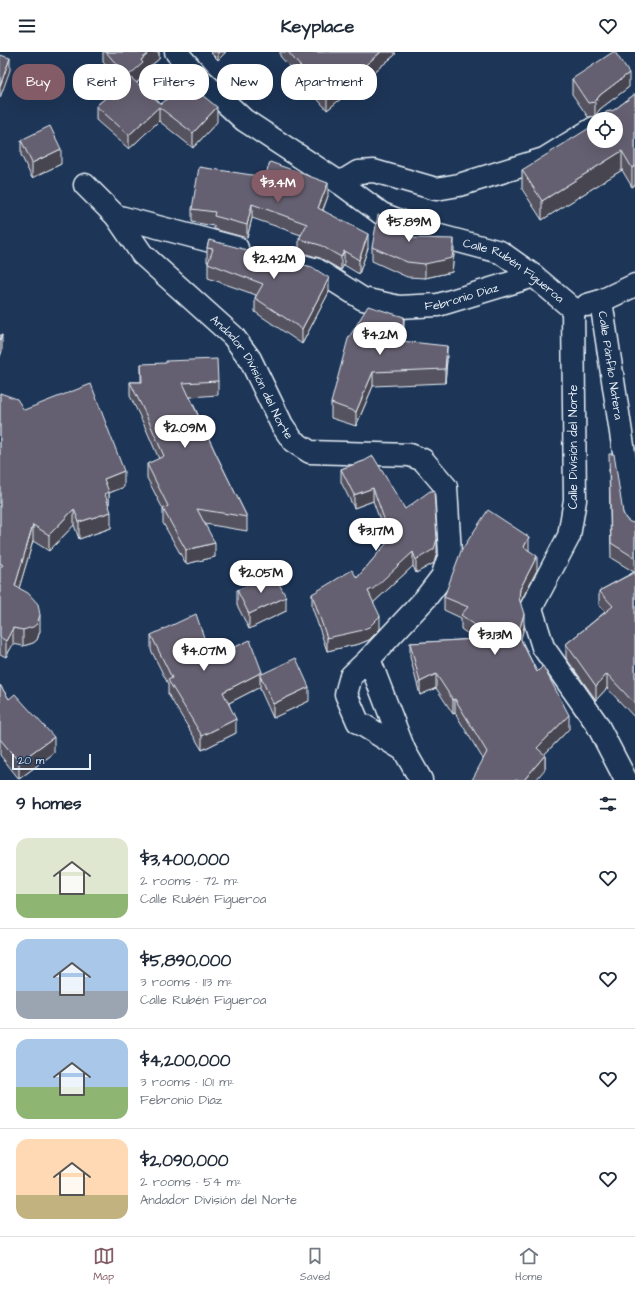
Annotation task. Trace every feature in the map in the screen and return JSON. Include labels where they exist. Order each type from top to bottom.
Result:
[{"type":"street","name":"Calle Rubén Figueroa","points":[[176,52],[201,80],[244,120],[340,183],[382,214],[436,235],[500,252],[534,276],[573,309]]},
{"type":"street","points":[[340,183],[358,172],[374,171],[436,189],[460,185],[544,159],[587,132]]},
{"type":"street","name":"Andador División del Norte","points":[[85,185],[116,216],[142,254],[233,336],[250,359],[282,425],[293,441],[310,452],[410,455],[423,460],[446,487],[450,554],[442,577],[425,600],[351,676],[346,694],[358,722],[404,750]]},
{"type":"street","name":"Febronio Diaz","points":[[116,216],[317,270],[363,299],[399,307],[438,305],[534,276]]},
{"type":"street","points":[[573,309],[601,301],[635,285]]},
{"type":"street","name":"Calle Pánfilo Natera","points":[[601,301],[635,525]]},
{"type":"street","name":"Calle División del Norte","points":[[573,309],[575,500],[569,536],[532,608],[542,647],[597,724],[626,780]]},
{"type":"street","name":"Andador División del Norte","points":[[369,658],[404,750],[421,780]]},
{"type":"building","points":[[106,52],[150,52],[141,60],[143,63],[139,64],[139,66],[131,74],[131,64],[116,64]]},
{"type":"building","points":[[288,52],[381,52],[367,64],[298,64]]},
{"type":"building","points":[[615,52],[629,73],[600,95],[595,102],[588,103],[572,79]]},
{"type":"building","points":[[0,55],[10,58],[0,86]]},
{"type":"building","points":[[131,78],[139,85],[139,100],[156,100],[161,104],[166,100],[208,100],[217,107],[193,133],[159,107],[129,135],[96,106],[103,100],[131,100]]},
{"type":"building","points":[[635,94],[635,166],[632,168],[622,151],[542,201],[522,170],[587,129],[587,148],[623,148],[623,112],[606,112],[614,110]]},
{"type":"building","points":[[50,126],[61,149],[32,163],[21,140]]},
{"type":"building","points":[[270,162],[328,183],[318,208],[368,234],[359,260],[344,251],[341,257],[320,245],[299,239],[307,224],[252,204],[247,225],[214,216],[215,212],[192,209],[199,167],[265,177]]},
{"type":"building","points":[[378,215],[413,225],[411,238],[454,239],[452,258],[425,264],[407,262],[372,247]]},
{"type":"building","points":[[209,240],[312,267],[329,278],[302,329],[255,298],[263,284],[208,263],[213,249],[207,248]]},
{"type":"building","points":[[368,306],[404,317],[401,341],[447,346],[445,369],[373,372],[356,412],[331,403],[348,339]]},
{"type":"building","points":[[217,359],[218,381],[183,383],[247,517],[197,509],[215,543],[186,550],[163,509],[168,506],[147,464],[164,456],[130,382],[142,382],[141,364],[166,363],[166,361]]},
{"type":"building","points":[[91,384],[124,471],[104,479],[109,492],[105,494],[111,512],[79,522],[74,509],[49,535],[33,525],[15,586],[28,593],[38,604],[40,615],[37,624],[33,627],[23,630],[13,628],[6,641],[0,637],[0,568],[3,565],[0,563],[0,393],[17,399],[24,410]]},
{"type":"building","points":[[609,454],[614,454],[623,513],[626,519],[634,523],[635,558],[611,543]]},
{"type":"building","points":[[373,456],[405,509],[430,491],[434,491],[437,539],[434,549],[416,560],[413,552],[373,589],[368,591],[380,616],[369,627],[359,631],[327,638],[312,594],[352,570],[357,578],[391,538],[373,488],[354,495],[341,469],[364,461]]},
{"type":"building","points":[[488,510],[529,537],[524,547],[537,556],[520,589],[519,598],[524,614],[518,634],[537,672],[543,666],[569,715],[537,748],[545,755],[524,780],[472,780],[487,752],[455,699],[453,700],[436,674],[420,682],[410,643],[493,638],[461,615],[468,607],[444,597],[461,551]]},
{"type":"building","points":[[635,572],[635,704],[607,674],[596,686],[566,644],[613,606],[599,591]]},
{"type":"building","points":[[274,574],[286,597],[249,614],[237,590]]},
{"type":"building","points":[[196,614],[211,658],[250,640],[262,672],[223,692],[236,719],[202,736],[168,680],[172,678],[151,635]]},
{"type":"building","points":[[296,658],[309,687],[273,704],[260,675]]},
{"type":"building","points":[[0,685],[9,699],[15,694],[54,737],[19,762],[0,739]]}]
